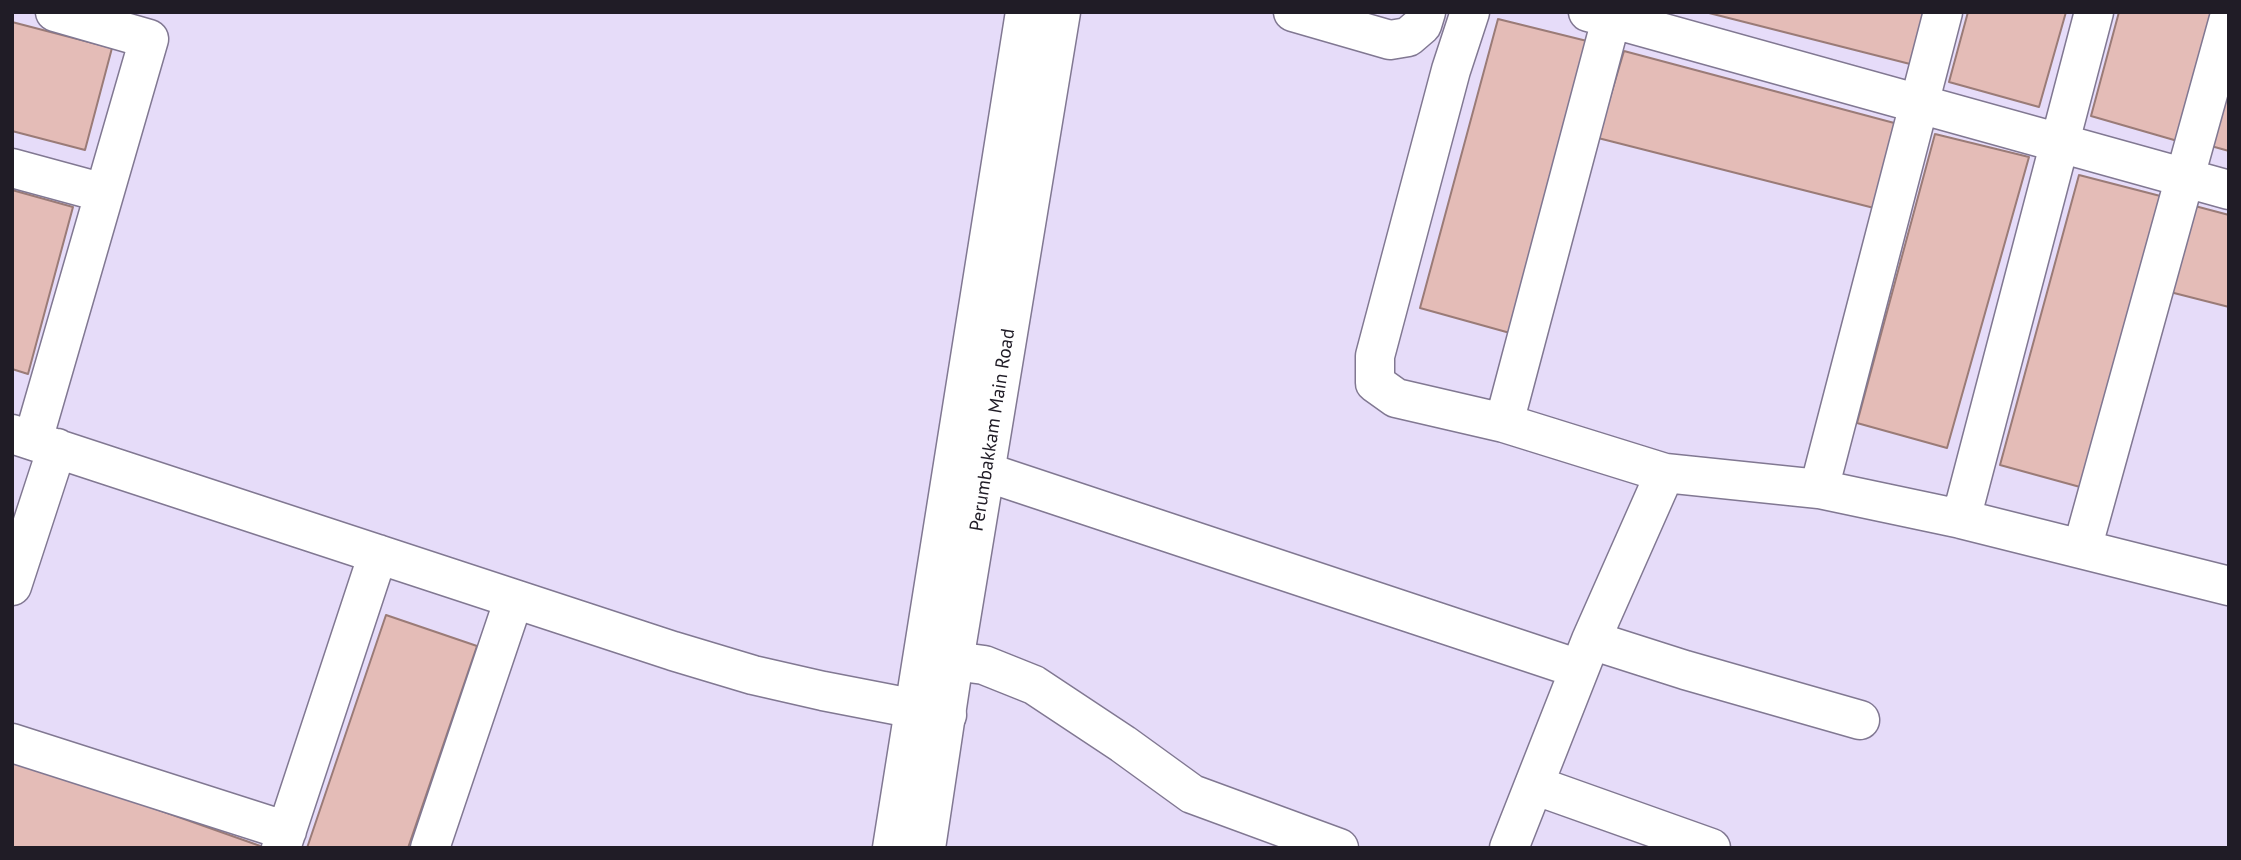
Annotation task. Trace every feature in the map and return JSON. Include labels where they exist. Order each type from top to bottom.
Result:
[{"type":"street","points":[[12,586],[34,441],[149,39],[55,12]]},
{"type":"street","name":"Perumbakkam Main Road","points":[[926,848],[931,713],[1025,12]]},
{"type":"street","name":"Perumbakkam Main Road","points":[[892,848],[931,713],[954,661],[1061,12]]},
{"type":"street","points":[[1293,12],[1390,40],[1408,37],[1422,25],[1426,12]]},
{"type":"street","points":[[1469,12],[1451,69],[1375,356],[1375,383],[1396,398],[1504,424],[1665,473],[1819,489],[1961,519],[2229,586]]},
{"type":"street","points":[[1819,489],[1943,12]]},
{"type":"street","points":[[1961,519],[2094,12]]},
{"type":"street","points":[[1504,424],[1604,14],[2229,190]]},
{"type":"street","points":[[2082,549],[2229,18]]},
{"type":"street","points":[[12,168],[104,194]]},
{"type":"street","points":[[34,441],[673,651],[753,675],[931,713]]},
{"type":"street","points":[[986,472],[1585,654],[1685,670],[1860,720]]},
{"type":"street","points":[[1509,848],[1585,654],[1665,473]]},
{"type":"street","points":[[12,743],[284,839],[378,554]]},
{"type":"street","points":[[430,848],[514,599]]},
{"type":"street","points":[[954,661],[984,666],[1034,685],[1192,794],[1339,848]]},
{"type":"street","points":[[1534,785],[1711,848]]},
{"type":"building","points":[[1705,12],[1929,12],[1914,65]]},
{"type":"building","points":[[1968,12],[2066,12],[2039,107],[1949,82]]},
{"type":"building","points":[[2119,12],[2217,12],[2181,142],[2091,116]]},
{"type":"building","points":[[1498,19],[1591,42],[1510,333],[1420,308]]},
{"type":"building","points":[[12,22],[112,48],[85,150],[12,131]]},
{"type":"building","points":[[1624,51],[1898,124],[1874,208],[1598,138]]},
{"type":"building","points":[[2229,85],[2229,151],[2211,146]]},
{"type":"building","points":[[1935,134],[2029,157],[1947,448],[1857,423]]},
{"type":"building","points":[[2079,175],[2172,199],[2091,490],[2000,465]]},
{"type":"building","points":[[12,190],[73,207],[28,374],[12,369]]},
{"type":"building","points":[[2195,206],[2229,215],[2229,307],[2170,292]]},
{"type":"building","points":[[386,615],[477,646],[408,848],[307,848]]},
{"type":"building","points":[[12,758],[266,848],[12,848]]}]
